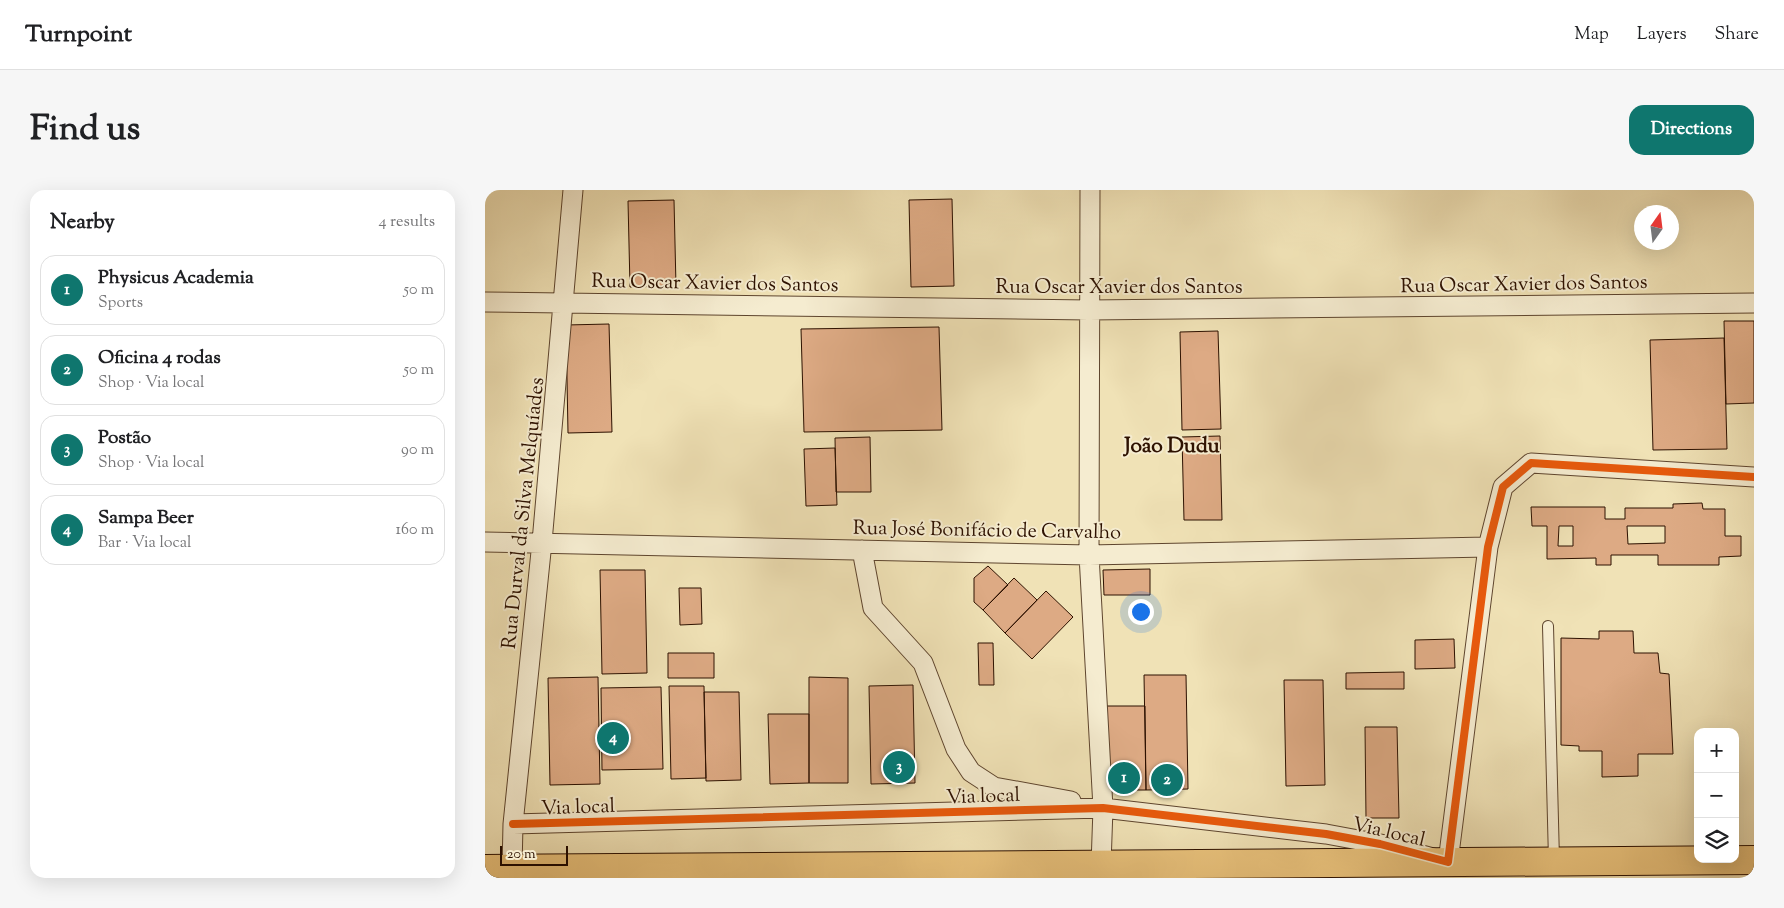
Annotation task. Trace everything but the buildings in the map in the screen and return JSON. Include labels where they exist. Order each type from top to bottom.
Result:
[{"type":"main road","points":[[485,870],[647,873],[1101,865],[1330,870],[1448,862],[1554,861],[1622,869],[1754,860]]},
{"type":"street","name":"Rua Durval da Silva Melquíades","points":[[512,869],[513,824],[542,542],[573,190]]},
{"type":"street","points":[[1090,190],[1089,555],[1103,808],[1101,865]]},
{"type":"street","name":"Rua Oscar Xavier dos Santos","points":[[485,302],[1089,310],[1754,303]]},
{"type":"street","points":[[1448,862],[1488,547],[1503,487],[1531,463],[1754,477]]},
{"type":"street","name":"Rua José Bonifácio de Carvalho","points":[[485,542],[1089,555],[1488,547]]},
{"type":"street","points":[[862,550],[873,608],[923,663],[955,749],[971,772],[994,787],[1023,791],[1103,808]]},
{"type":"street","name":"Via local","points":[[513,824],[1103,808],[1326,834],[1379,844],[1448,862]]},
{"type":"lane","points":[[1548,626],[1554,861]]},
{"type":"cycle path","points":[[513,824],[1103,808],[1326,834],[1380,844],[1448,862],[1488,547],[1503,487],[1531,463],[1754,477]]},
{"type":"place","name":"Sampa Beer","points":[[613,738]]},
{"type":"place","name":"Postão","points":[[899,767]]},
{"type":"place","name":"Physicus Academia","points":[[1124,778]]},
{"type":"place","name":"Oficina 4 rodas","points":[[1167,780]]},
{"type":"district","name":"João Dudu","points":[[1172,445]]}]
